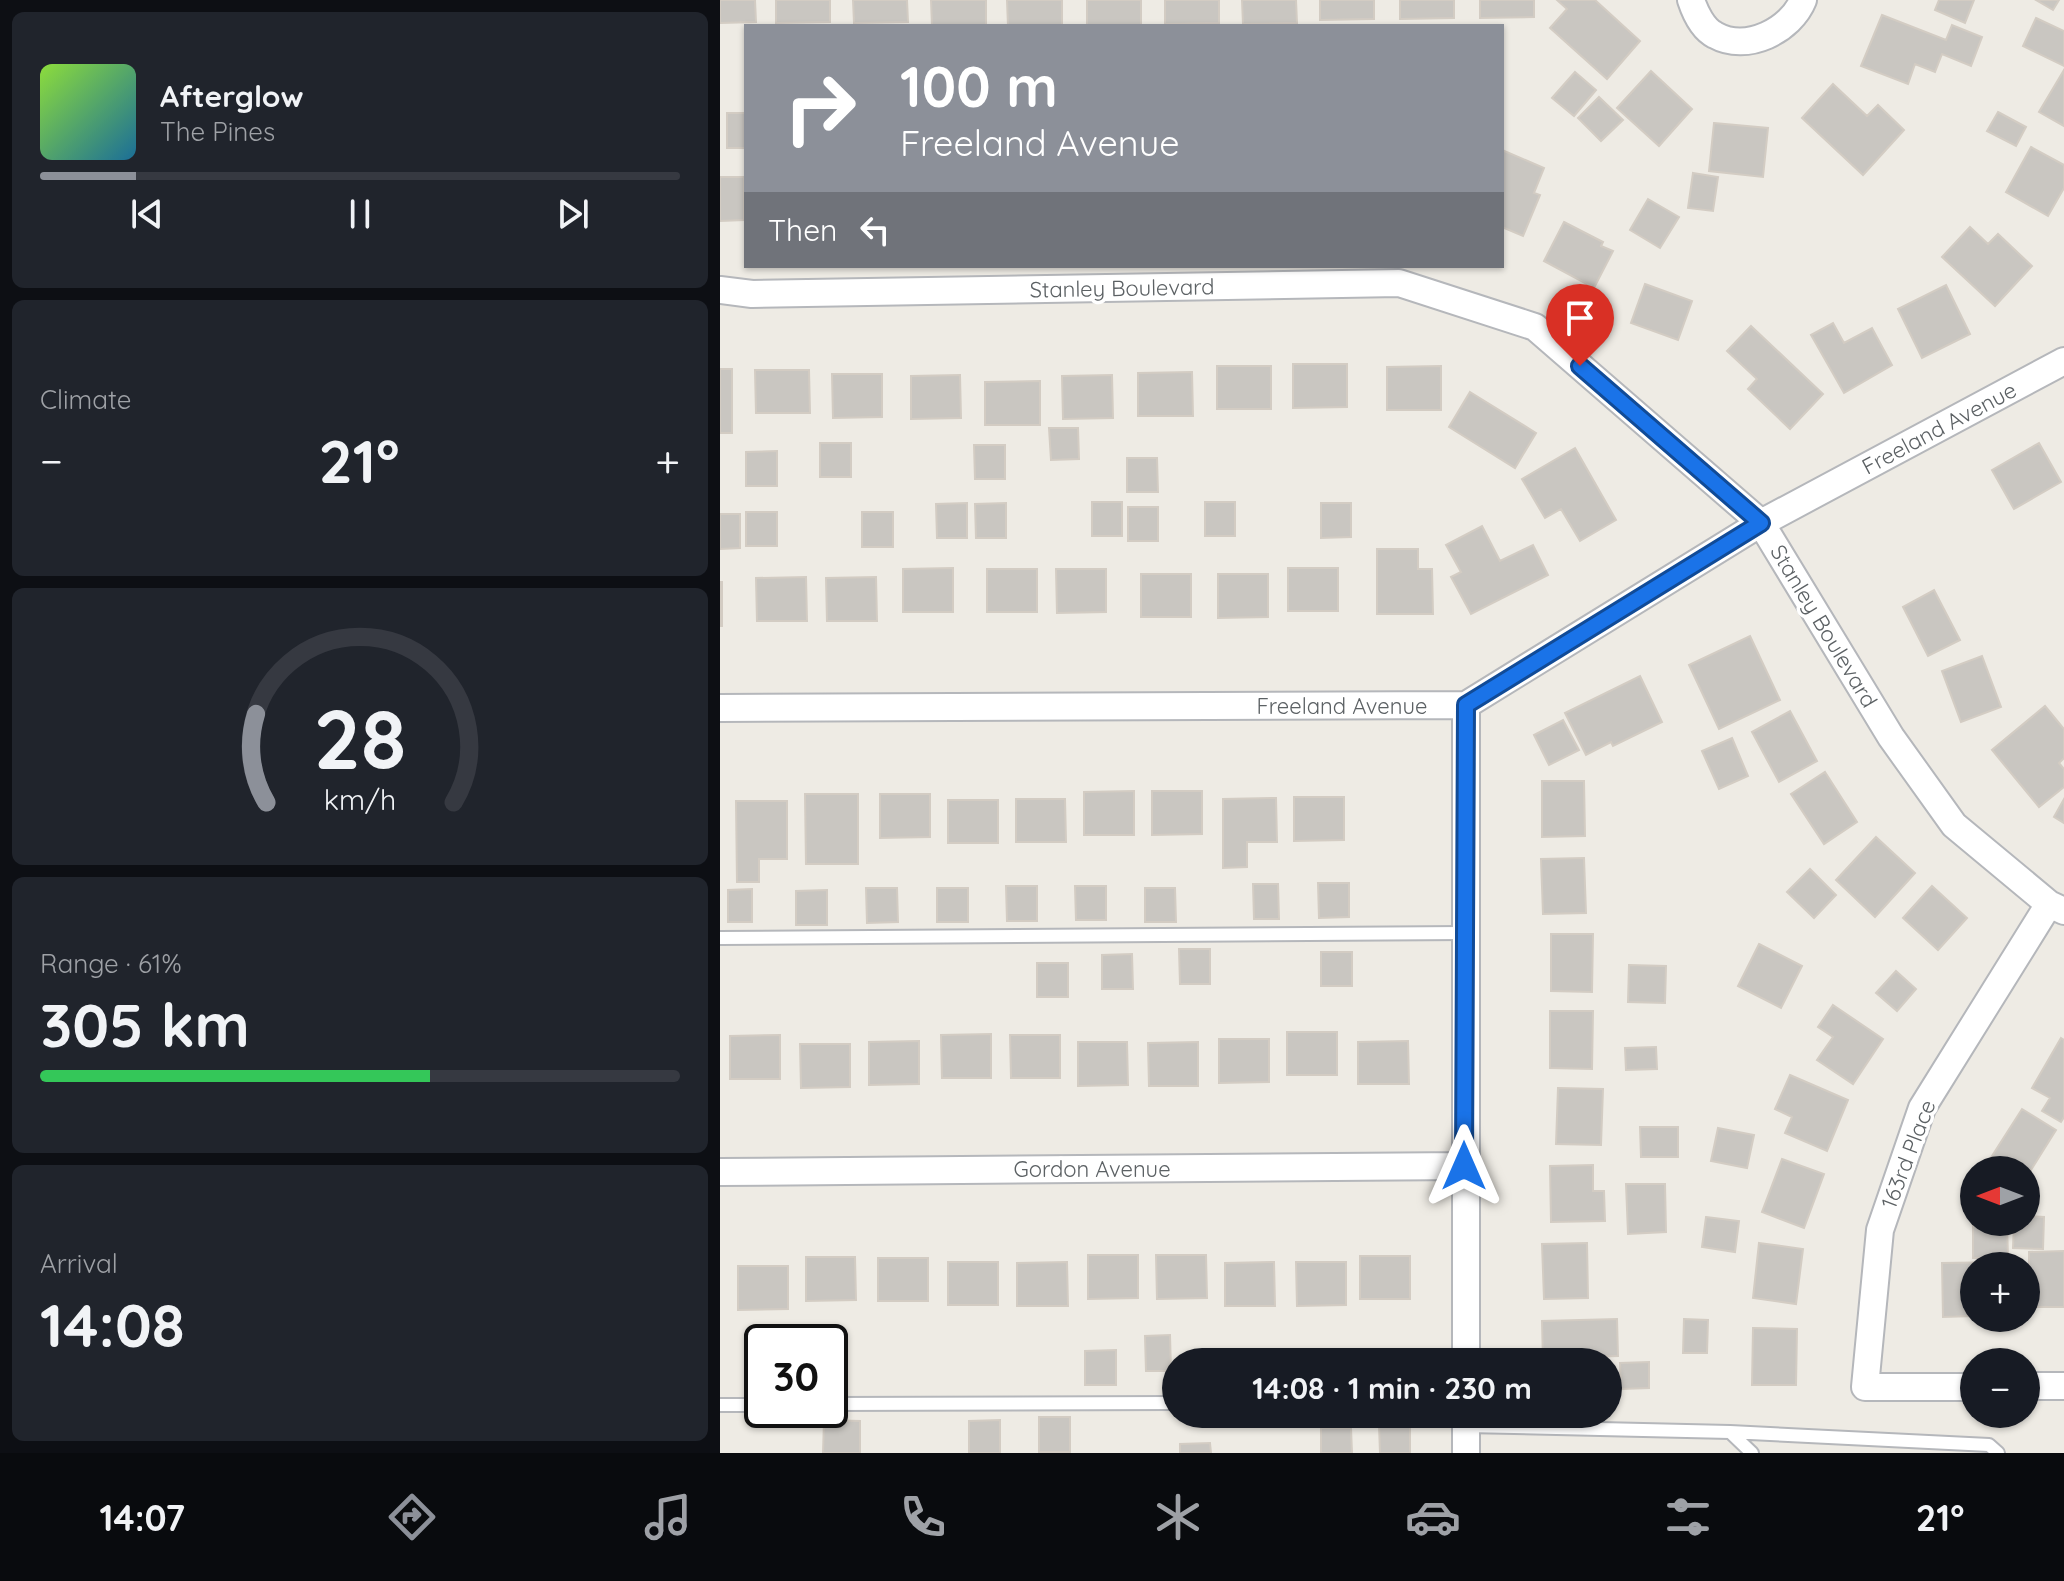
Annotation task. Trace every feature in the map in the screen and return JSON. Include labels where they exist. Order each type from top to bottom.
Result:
[{"type":"street","points":[[1691,0],[1696,15],[1715,35],[1739,41],[1766,36],[1789,24],[1803,0]]},
{"type":"street","name":"Stanley Boulevard","points":[[720,290],[752,294],[1399,283],[1535,327],[1761,523],[1891,737],[1954,825],[2056,908]]},
{"type":"street","name":"Freeland Avenue","points":[[720,708],[1466,705],[1761,523],[2064,361]]},
{"type":"street","points":[[1466,705],[1466,1348]]},
{"type":"street","name":"163rd Place","points":[[1960,1387],[1865,1387],[1880,1230],[1922,1108],[2056,908]]},
{"type":"street","name":"Gordon Avenue","points":[[720,1172],[1464,1166]]},
{"type":"street","points":[[2040,1386],[2064,1386]]},
{"type":"street","points":[[1466,1428],[1466,1453]]},
{"type":"lane","points":[[720,938],[1465,933]]},
{"type":"lane","points":[[848,1404],[1162,1403]]},
{"type":"lane","points":[[720,1405],[744,1405]]},
{"type":"lane","points":[[1622,1427],[1730,1432],[1869,1446],[1993,1449]]},
{"type":"lane","points":[[1730,1432],[1752,1453]]},
{"type":"building","points":[[720,0],[755,0],[756,22],[720,23]]},
{"type":"building","points":[[776,0],[830,0],[830,22],[776,23]]},
{"type":"building","points":[[853,0],[907,0],[908,22],[854,23]]},
{"type":"building","points":[[931,0],[986,0],[986,24],[932,24]]},
{"type":"building","points":[[1007,0],[1062,0],[1062,24],[1008,24]]},
{"type":"building","points":[[1087,0],[1141,0],[1141,24],[1087,24]]},
{"type":"building","points":[[1165,0],[1219,0],[1219,23],[1165,24]]},
{"type":"building","points":[[1242,0],[1296,0],[1297,23],[1243,24]]},
{"type":"building","points":[[1320,0],[1374,0],[1374,19],[1320,20]]},
{"type":"building","points":[[1400,0],[1454,0],[1454,18],[1400,19]]},
{"type":"building","points":[[1480,0],[1534,0],[1534,17],[1480,18]]},
{"type":"building","points":[[1557,0],[1595,0],[1640,41],[1607,79],[1550,28],[1567,9]]},
{"type":"building","points":[[1939,0],[1974,0],[1965,23],[1935,10]]},
{"type":"building","points":[[2036,0],[2059,0],[2053,10]]},
{"type":"building","points":[[1882,15],[1946,40],[1952,25],[1982,37],[1971,66],[1942,54],[1935,72],[1915,64],[1908,84],[1861,66]]},
{"type":"building","points":[[2036,18],[2064,31],[2064,66],[2023,46]]},
{"type":"building","points":[[2064,70],[2064,126],[2039,112]]},
{"type":"building","points":[[1651,71],[1692,109],[1659,146],[1617,108]]},
{"type":"building","points":[[1575,72],[1596,90],[1574,116],[1552,98]]},
{"type":"building","points":[[1833,84],[1867,116],[1878,105],[1904,130],[1863,175],[1802,118]]},
{"type":"building","points":[[1599,97],[1623,120],[1601,141],[1578,118]]},
{"type":"building","points":[[1998,112],[2026,127],[2016,146],[1987,131]]},
{"type":"building","points":[[727,113],[744,113],[744,148],[727,148]]},
{"type":"building","points":[[1714,123],[1768,128],[1763,177],[1709,171]]},
{"type":"building","points":[[2031,147],[2064,165],[2064,188],[2048,216],[2006,192]]},
{"type":"building","points":[[1504,151],[1544,168],[1534,193],[1540,195],[1523,236],[1504,228]]},
{"type":"building","points":[[1693,173],[1718,177],[1713,211],[1688,208]]},
{"type":"building","points":[[720,177],[744,177],[744,220],[720,221]]},
{"type":"building","points":[[1648,199],[1679,217],[1660,248],[1630,230]]},
{"type":"building","points":[[1564,222],[1603,242],[1601,246],[1613,251],[1594,288],[1544,261]]},
{"type":"building","points":[[1970,227],[1988,244],[1998,234],[2032,266],[1995,306],[1942,257]]},
{"type":"building","points":[[1645,284],[1692,301],[1678,340],[1631,323]]},
{"type":"building","points":[[1946,285],[1970,334],[1922,358],[1898,309]]},
{"type":"building","points":[[1833,323],[1844,343],[1872,328],[1892,365],[1844,393],[1811,335]]},
{"type":"building","points":[[1751,326],[1823,394],[1790,429],[1748,389],[1757,379],[1727,351]]},
{"type":"building","points":[[1293,364],[1347,364],[1347,407],[1293,408]]},
{"type":"building","points":[[1217,366],[1271,366],[1271,409],[1217,409]]},
{"type":"building","points":[[1441,366],[1441,410],[1387,410],[1387,367]]},
{"type":"building","points":[[720,369],[732,369],[732,433],[720,433]]},
{"type":"building","points":[[755,370],[809,370],[810,413],[756,413]]},
{"type":"building","points":[[1192,372],[1193,416],[1138,416],[1138,373]]},
{"type":"building","points":[[832,374],[882,374],[882,417],[833,418]]},
{"type":"building","points":[[960,375],[961,418],[911,419],[911,376]]},
{"type":"building","points":[[1112,375],[1113,418],[1063,419],[1062,376]]},
{"type":"building","points":[[1040,381],[1040,425],[985,425],[985,382]]},
{"type":"building","points":[[1470,392],[1536,433],[1515,468],[1449,427]]},
{"type":"building","points":[[1049,428],[1078,428],[1079,459],[1051,460]]},
{"type":"building","points":[[820,443],[851,443],[851,477],[820,477]]},
{"type":"building","points":[[2039,443],[2061,482],[2014,509],[1992,470]]},
{"type":"building","points":[[974,445],[1005,445],[1005,479],[975,479]]},
{"type":"building","points":[[1575,448],[1616,520],[1580,541],[1561,509],[1545,518],[1522,479]]},
{"type":"building","points":[[777,451],[777,486],[746,486],[746,452]]},
{"type":"building","points":[[1127,458],[1157,458],[1158,492],[1127,492]]},
{"type":"building","points":[[1092,502],[1122,502],[1122,536],[1092,536]]},
{"type":"building","points":[[1205,502],[1235,502],[1235,536],[1205,536]]},
{"type":"building","points":[[967,503],[967,538],[937,538],[936,504]]},
{"type":"building","points":[[1006,503],[1006,538],[976,538],[975,504]]},
{"type":"building","points":[[1321,503],[1351,503],[1351,537],[1321,538]]},
{"type":"building","points":[[1128,507],[1158,507],[1158,541],[1128,541]]},
{"type":"building","points":[[746,512],[777,512],[777,546],[746,546]]},
{"type":"building","points":[[862,512],[893,512],[893,547],[862,547]]},
{"type":"building","points":[[720,514],[740,514],[740,548],[720,549]]},
{"type":"building","points":[[1482,526],[1500,561],[1533,545],[1548,575],[1471,614],[1451,577],[1461,572],[1446,545]]},
{"type":"building","points":[[1377,549],[1418,549],[1418,569],[1432,569],[1433,614],[1377,614]]},
{"type":"building","points":[[953,568],[953,612],[903,612],[903,569]]},
{"type":"building","points":[[1288,568],[1338,568],[1338,611],[1288,611]]},
{"type":"building","points":[[987,569],[1037,569],[1037,612],[987,612]]},
{"type":"building","points":[[1056,569],[1106,569],[1106,612],[1057,613]]},
{"type":"building","points":[[1141,574],[1191,574],[1191,617],[1141,617]]},
{"type":"building","points":[[1218,574],[1268,574],[1268,617],[1218,618]]},
{"type":"building","points":[[806,577],[807,621],[757,621],[756,578]]},
{"type":"building","points":[[876,577],[877,621],[827,621],[826,578]]},
{"type":"building","points":[[722,582],[722,626],[720,626]]},
{"type":"building","points":[[1934,590],[1960,640],[1928,656],[1903,607]]},
{"type":"building","points":[[1750,636],[1780,700],[1719,729],[1689,665]]},
{"type":"building","points":[[1982,656],[2001,707],[1961,722],[1942,671]]},
{"type":"building","points":[[1640,676],[1662,722],[1613,746],[1611,742],[1586,755],[1565,713]]},
{"type":"building","points":[[2045,706],[2064,729],[2064,758],[2059,763],[2064,769],[2064,787],[2039,807],[1992,750]]},
{"type":"building","points":[[1790,711],[1817,761],[1779,782],[1752,732]]},
{"type":"building","points":[[1563,720],[1579,750],[1549,765],[1534,735]]},
{"type":"building","points":[[1732,738],[1748,776],[1719,789],[1702,751]]},
{"type":"building","points":[[1825,772],[1857,822],[1824,844],[1791,794]]},
{"type":"building","points":[[1542,781],[1584,781],[1585,836],[1542,837]]},
{"type":"building","points":[[1134,791],[1134,835],[1084,835],[1084,792]]},
{"type":"building","points":[[1152,791],[1202,791],[1202,834],[1152,835]]},
{"type":"building","points":[[805,794],[858,794],[858,864],[806,864]]},
{"type":"building","points":[[880,794],[930,794],[930,837],[880,838]]},
{"type":"building","points":[[1294,797],[1344,797],[1344,840],[1294,841]]},
{"type":"building","points":[[1276,798],[1277,842],[1247,842],[1247,867],[1223,868],[1223,799]]},
{"type":"building","points":[[1016,799],[1065,799],[1066,842],[1016,842]]},
{"type":"building","points":[[2064,799],[2064,823],[2054,817]]},
{"type":"building","points":[[948,800],[998,800],[998,843],[948,843]]},
{"type":"building","points":[[736,801],[787,801],[787,859],[759,859],[759,882],[737,882]]},
{"type":"building","points":[[1876,837],[1915,873],[1875,917],[1836,880]]},
{"type":"building","points":[[1584,858],[1586,913],[1543,914],[1541,859]]},
{"type":"building","points":[[1810,869],[1836,895],[1814,918],[1787,892]]},
{"type":"building","points":[[1318,883],[1349,883],[1349,917],[1319,918]]},
{"type":"building","points":[[1253,884],[1278,884],[1279,919],[1254,919]]},
{"type":"building","points":[[1006,886],[1037,886],[1037,921],[1007,921]]},
{"type":"building","points":[[1075,886],[1106,886],[1106,920],[1076,920]]},
{"type":"building","points":[[1932,886],[1967,918],[1938,950],[1903,918]]},
{"type":"building","points":[[866,888],[897,888],[898,922],[867,923]]},
{"type":"building","points":[[937,888],[968,888],[968,922],[937,922]]},
{"type":"building","points":[[1145,888],[1175,888],[1176,922],[1145,922]]},
{"type":"building","points":[[752,889],[752,922],[728,922],[728,890]]},
{"type":"building","points":[[827,890],[827,925],[796,925],[796,891]]},
{"type":"building","points":[[1551,934],[1593,934],[1592,992],[1551,991]]},
{"type":"building","points":[[1759,944],[1802,966],[1781,1008],[1738,986]]},
{"type":"building","points":[[1179,949],[1210,949],[1210,984],[1180,984]]},
{"type":"building","points":[[1321,952],[1352,952],[1352,986],[1321,986]]},
{"type":"building","points":[[1132,954],[1133,989],[1102,989],[1102,955]]},
{"type":"building","points":[[1037,963],[1068,963],[1068,997],[1037,997]]},
{"type":"building","points":[[1629,965],[1666,966],[1665,1003],[1628,1002]]},
{"type":"building","points":[[1896,971],[1916,989],[1897,1011],[1876,993]]},
{"type":"building","points":[[1833,1005],[1883,1039],[1853,1084],[1817,1060],[1833,1037],[1818,1027]]},
{"type":"building","points":[[1550,1011],[1593,1011],[1592,1069],[1550,1068]]},
{"type":"building","points":[[1287,1032],[1337,1032],[1337,1075],[1287,1075]]},
{"type":"building","points":[[991,1034],[991,1078],[942,1078],[941,1035]]},
{"type":"building","points":[[780,1035],[780,1079],[730,1079],[730,1036]]},
{"type":"building","points":[[1010,1035],[1060,1035],[1060,1078],[1011,1078]]},
{"type":"building","points":[[2061,1038],[2064,1040],[2064,1117],[2061,1122],[2042,1111],[2050,1098],[2032,1088]]},
{"type":"building","points":[[1219,1039],[1269,1039],[1269,1082],[1219,1083]]},
{"type":"building","points":[[919,1041],[919,1084],[869,1085],[869,1042]]},
{"type":"building","points":[[1408,1041],[1409,1084],[1358,1084],[1358,1042]]},
{"type":"building","points":[[1078,1042],[1127,1042],[1128,1085],[1078,1086]]},
{"type":"building","points":[[1198,1042],[1198,1086],[1149,1086],[1148,1043]]},
{"type":"building","points":[[800,1044],[850,1044],[850,1087],[801,1088]]},
{"type":"building","points":[[1656,1047],[1657,1069],[1626,1070],[1625,1048]]},
{"type":"building","points":[[1790,1075],[1848,1100],[1827,1151],[1785,1133],[1792,1117],[1775,1109]]},
{"type":"building","points":[[1558,1088],[1603,1089],[1601,1145],[1556,1144]]},
{"type":"building","points":[[2022,1109],[2056,1130],[2040,1156],[1992,1156]]},
{"type":"building","points":[[1640,1127],[1678,1127],[1678,1157],[1641,1157]]},
{"type":"building","points":[[1718,1128],[1754,1135],[1747,1168],[1711,1161]]},
{"type":"building","points":[[1782,1159],[1824,1174],[1804,1228],[1762,1212]]},
{"type":"building","points":[[1593,1165],[1593,1191],[1604,1191],[1605,1221],[1551,1222],[1550,1166]]},
{"type":"building","points":[[1626,1184],[1665,1184],[1666,1232],[1628,1234]]},
{"type":"building","points":[[1706,1217],[1739,1221],[1735,1252],[1702,1247]]},
{"type":"building","points":[[2040,1217],[2044,1217],[2043,1249],[2013,1248],[2013,1236],[2040,1236]]},
{"type":"building","points":[[1973,1236],[2007,1236],[2008,1252],[1973,1252]]},
{"type":"building","points":[[1587,1243],[1588,1298],[1544,1299],[1542,1244]]},
{"type":"building","points":[[1759,1243],[1803,1249],[1796,1304],[1753,1298]]},
{"type":"building","points":[[2064,1251],[2064,1307],[2040,1307],[2040,1252],[2029,1252]]},
{"type":"building","points":[[1088,1255],[1138,1255],[1138,1298],[1088,1299]]},
{"type":"building","points":[[1156,1255],[1206,1255],[1207,1298],[1157,1299]]},
{"type":"building","points":[[1360,1256],[1410,1256],[1410,1299],[1360,1299]]},
{"type":"building","points":[[806,1257],[855,1257],[856,1300],[806,1301]]},
{"type":"building","points":[[878,1258],[928,1258],[928,1301],[878,1301]]},
{"type":"building","points":[[948,1262],[998,1262],[998,1305],[948,1305]]},
{"type":"building","points":[[1067,1262],[1068,1306],[1017,1306],[1017,1263]]},
{"type":"building","points":[[1274,1262],[1275,1306],[1225,1306],[1225,1263]]},
{"type":"building","points":[[1296,1262],[1346,1262],[1346,1305],[1297,1306]]},
{"type":"building","points":[[1942,1263],[1960,1263],[1960,1316],[1943,1317]]},
{"type":"building","points":[[738,1266],[788,1266],[788,1309],[738,1310]]},
{"type":"building","points":[[1617,1319],[1618,1348],[1543,1348],[1542,1321]]},
{"type":"building","points":[[1684,1319],[1708,1320],[1707,1353],[1683,1353]]},
{"type":"building","points":[[1753,1328],[1797,1329],[1796,1385],[1752,1385]]},
{"type":"building","points":[[1170,1335],[1170,1348],[1162,1348],[1162,1371],[1146,1371],[1145,1336]]},
{"type":"building","points":[[1116,1350],[1116,1385],[1085,1385],[1085,1351]]},
{"type":"building","points":[[1649,1362],[1649,1388],[1622,1389],[1622,1363]]},
{"type":"building","points":[[1039,1417],[1070,1417],[1070,1452],[1039,1452]]},
{"type":"building","points":[[1000,1420],[1000,1453],[969,1453],[969,1421]]},
{"type":"building","points":[[848,1421],[860,1421],[860,1453],[823,1453],[824,1428],[848,1428]]},
{"type":"building","points":[[1321,1428],[1351,1428],[1352,1453],[1321,1453]]},
{"type":"building","points":[[1379,1428],[1410,1428],[1410,1453],[1380,1453]]},
{"type":"building","points":[[1210,1443],[1211,1453],[1180,1453],[1180,1444]]},
{"type":"route","points":[[1464,1166],[1466,705],[1761,523],[1580,366]]}]
